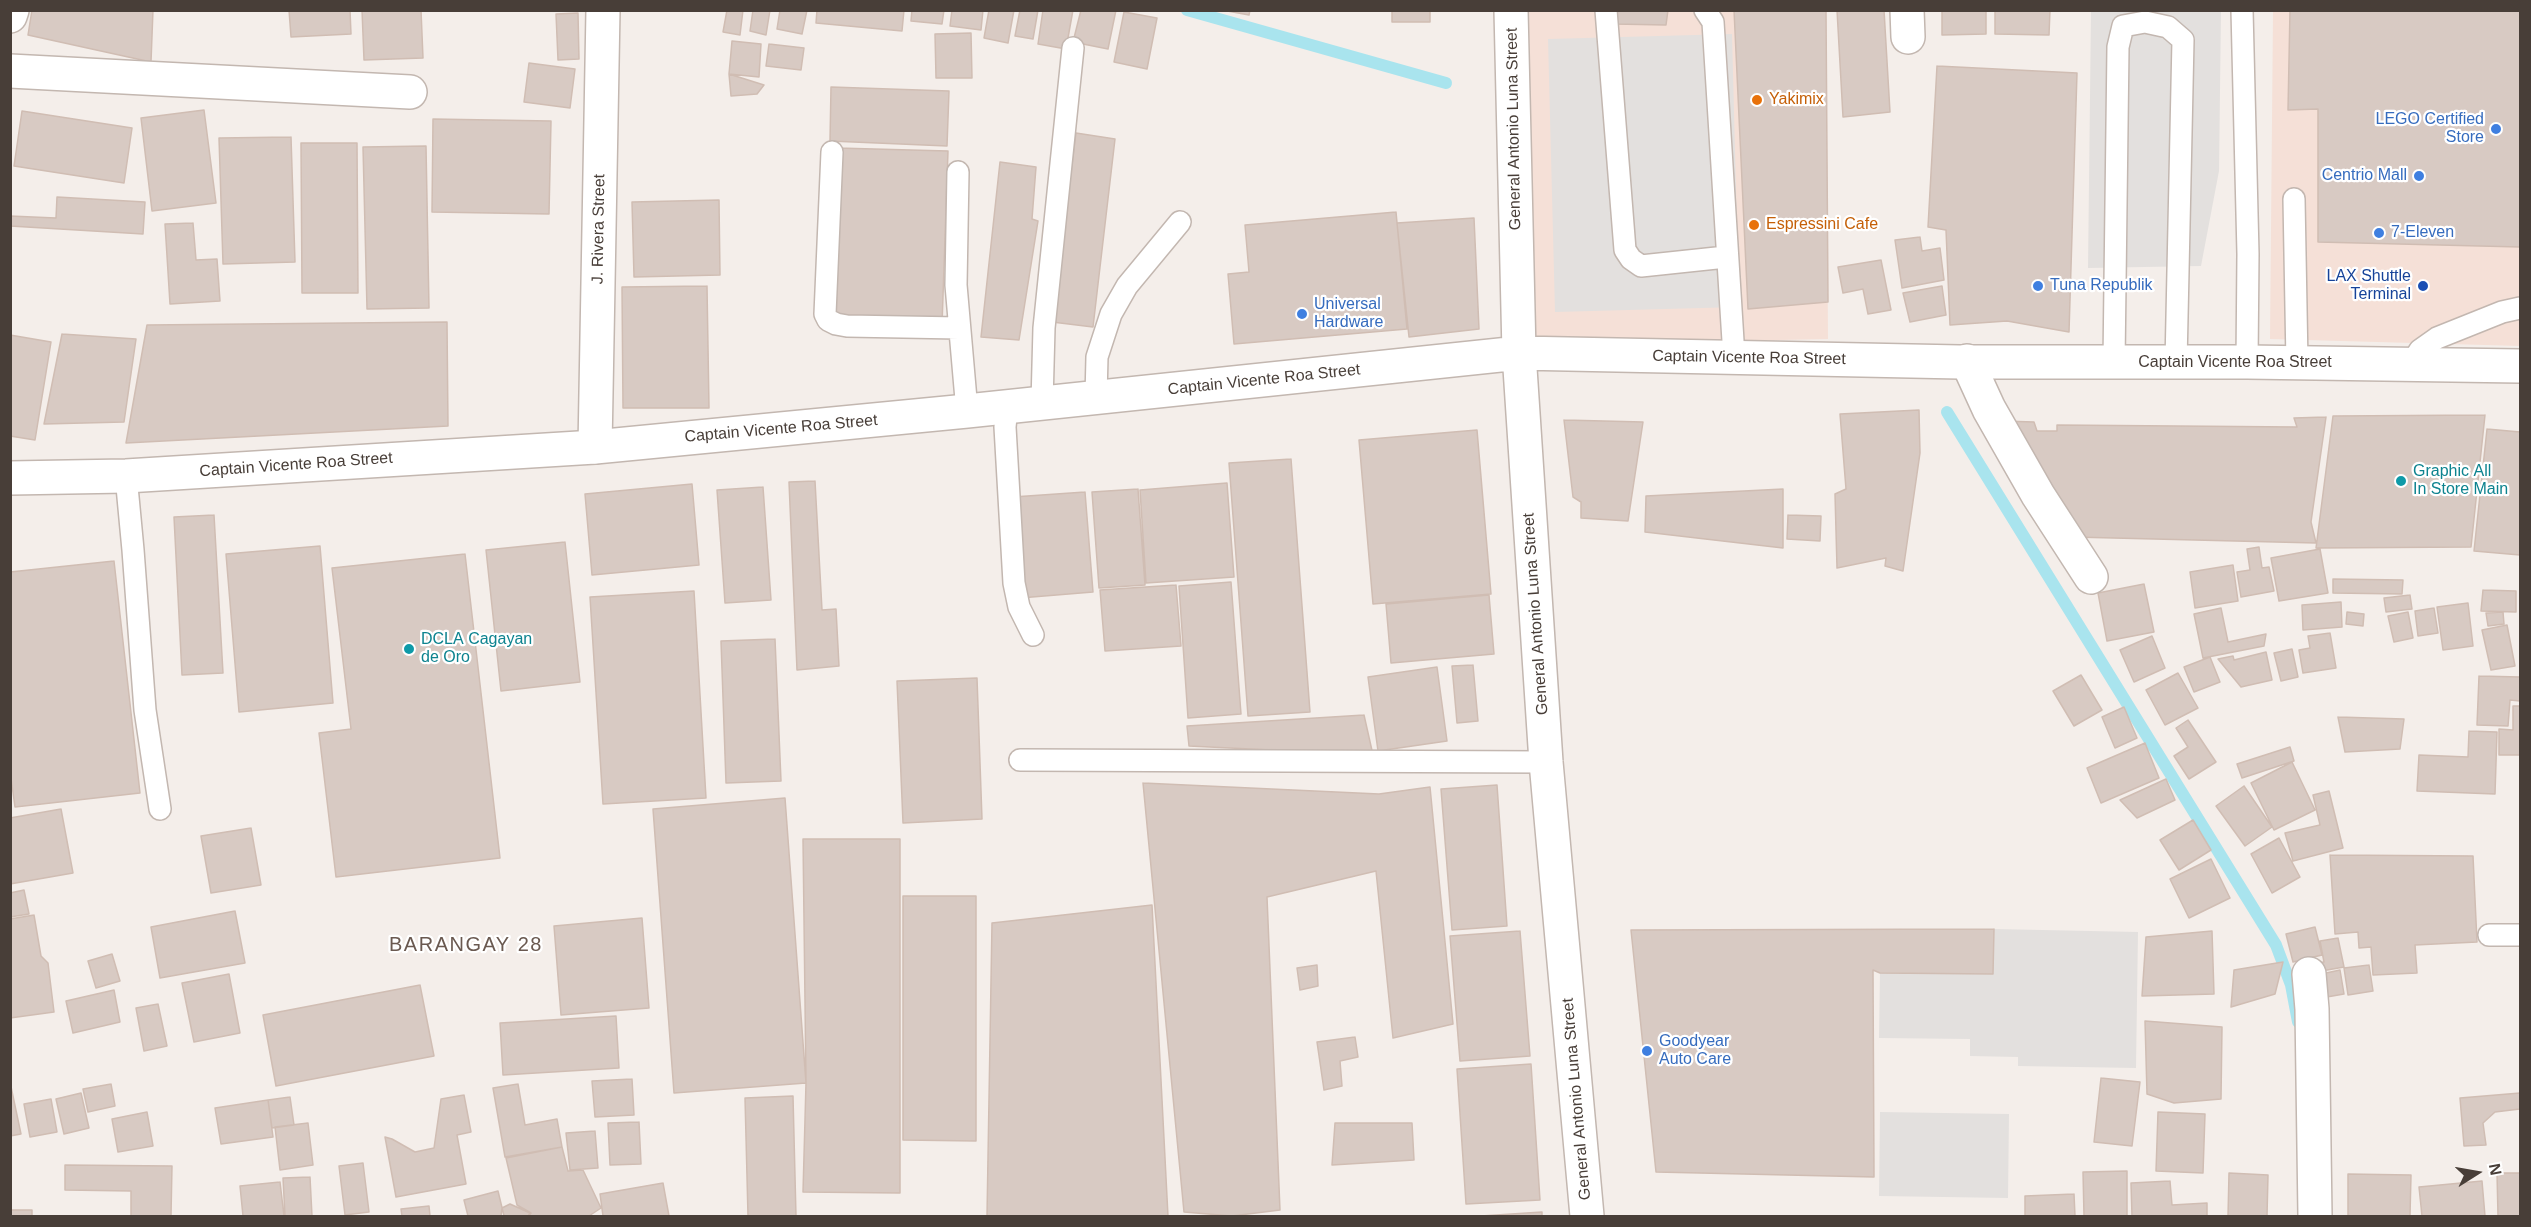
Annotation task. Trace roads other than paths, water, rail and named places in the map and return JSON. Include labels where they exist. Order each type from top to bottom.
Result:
[{"type":"street","points":[[10,16],[12,10]]},
{"type":"street","name":"J. Rivera Street","points":[[595,447],[603,10]]},
{"type":"street","name":"General Antonio Luna Street","points":[[1511,11],[1519,353],[1546,762],[1587,1216]]},
{"type":"street","points":[[10,71],[410,92]]},
{"type":"street","name":"Captain Vicente Roa Street","points":[[10,478],[126,476],[595,447],[1096,398],[1519,353],[1966,362],[2247,362],[2520,366]]},
{"type":"street","points":[[1966,362],[1994,419],[2044,504],[2091,577]]},
{"type":"street","points":[[2309,974],[2312,1009],[2315,1216]]},
{"type":"lane","points":[[1511,11],[1522,10]]},
{"type":"lane","points":[[1606,10],[1625,250],[1631,259],[1641,266],[1726,257]]},
{"type":"lane","points":[[1705,10],[1713,22],[1734,357]]},
{"type":"lane","points":[[2242,10],[2248,254],[2247,362]]},
{"type":"lane","points":[[2114,362],[2118,47],[2123,26],[2145,22],[2168,27],[2183,40],[2176,363]]},
{"type":"lane","points":[[1042,403],[1044,328],[1073,48]]},
{"type":"lane","points":[[832,152],[825,314],[828,320],[846,326],[959,327]]},
{"type":"lane","points":[[958,172],[956,285],[967,411]]},
{"type":"lane","points":[[2294,199],[2297,363]]},
{"type":"lane","points":[[1096,398],[1097,357],[1111,314],[1127,286],[1180,222]]},
{"type":"lane","points":[[2411,364],[2420,350],[2437,338],[2502,312],[2520,308]]},
{"type":"lane","points":[[1007,407],[1005,427],[1014,583],[1019,607],[1033,635]]},
{"type":"lane","points":[[126,476],[145,711],[160,809]]},
{"type":"lane","points":[[1020,760],[1546,762]]},
{"type":"lane","points":[[2489,935],[2520,935]]},
{"type":"waterway","points":[[1187,10],[1446,83]]},
{"type":"waterway","points":[[1947,412],[2276,945],[2291,985],[2298,1022]]},
{"type":"place","name":"Yakimix","points":[[1757,100]]},
{"type":"place","name":"LEGO Certified Store","points":[[2496,129]]},
{"type":"place","name":"Centrio Mall","points":[[2419,176]]},
{"type":"place","name":"Espressini Cafe","points":[[1754,225]]},
{"type":"place","name":"7-Eleven","points":[[2379,233]]},
{"type":"place","name":"Tuna Republik","points":[[2038,286]]},
{"type":"place","name":"LAX Shuttle Terminal","points":[[2423,286]]},
{"type":"place","name":"Universal Hardware","points":[[1302,314]]},
{"type":"place","name":"Graphic All In Store Main","points":[[2401,481]]},
{"type":"place","name":"DCLA Cagayan de Oro","points":[[409,649]]},
{"type":"place","name":"Goodyear Auto Care","points":[[1647,1051]]},
{"type":"district","name":"BARANGAY 28","points":[[466,945]]}]
